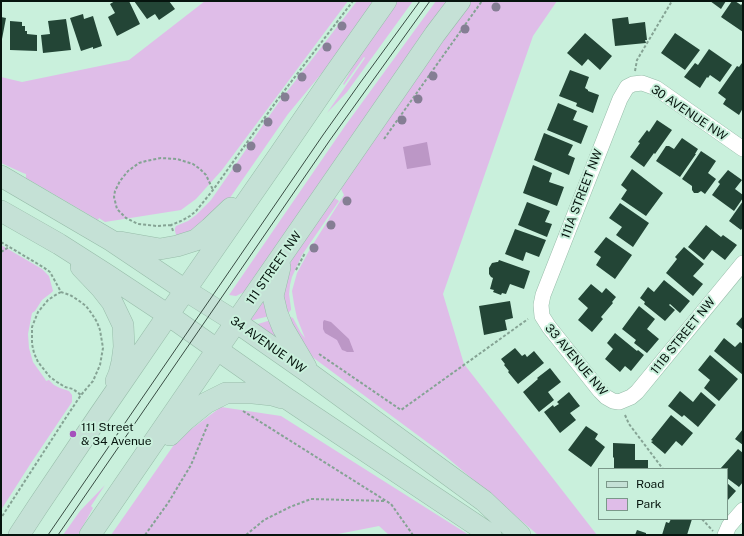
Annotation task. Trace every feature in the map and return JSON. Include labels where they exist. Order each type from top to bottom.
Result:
[{"type":"main road","points":[[19,535],[185,290],[386,1]]},
{"type":"main road","name":"111 STREET NW","points":[[90,535],[236,322],[460,1]]},
{"type":"main road","points":[[112,241],[160,249],[177,246],[196,240],[233,207],[280,154]]},
{"type":"main road","name":"34 AVENUE NW","points":[[1,176],[112,241],[236,322],[309,373],[484,501],[520,535]]},
{"type":"main road","points":[[1,210],[59,244],[168,315],[288,400],[491,535]]},
{"type":"main road","points":[[59,244],[101,288],[112,302],[123,325],[124,347],[119,374],[98,417]]},
{"type":"main road","points":[[283,256],[273,296],[277,312],[284,328],[309,373]]},
{"type":"main road","points":[[139,465],[185,420],[206,404],[226,393],[272,395],[288,400]]},
{"type":"street","name":"30 AVENUE NW","points":[[634,84],[642,83],[656,88],[743,149]]},
{"type":"street","name":"111A STREET NW","points":[[541,310],[541,299],[620,99],[627,87],[634,84]]},
{"type":"street","name":"111B STREET NW","points":[[619,402],[632,397],[637,392],[743,263]]},
{"type":"street","name":"33 AVENUE NW","points":[[541,310],[542,316],[549,327],[600,391],[609,399],[619,402]]},
{"type":"street","points":[[725,535],[729,526],[743,510]]},
{"type":"path","points":[[213,190],[206,175],[200,169],[177,159],[160,158],[146,160],[128,171],[120,181],[114,197],[117,209],[126,218],[138,224],[157,226],[171,225],[190,216],[213,190],[278,99],[353,1]]},
{"type":"path","points":[[381,144],[482,1]]},
{"type":"path","points":[[634,84],[637,60],[672,1]]},
{"type":"path","points":[[171,225],[174,235]]},
{"type":"path","points":[[1,242],[43,266],[50,272],[60,292],[70,295],[86,306],[97,322],[102,339],[102,356],[99,369],[93,381],[81,395],[1,518]]},
{"type":"path","points":[[1,252],[9,247]]},
{"type":"path","points":[[294,275],[309,247]]},
{"type":"path","points":[[60,292],[48,300],[38,312],[32,327],[32,344],[38,362],[50,377],[81,395]]},
{"type":"path","points":[[315,349],[319,354],[402,410],[541,310]]},
{"type":"path","points":[[619,402],[629,424],[662,468]]},
{"type":"path","points":[[242,410],[387,501],[391,504],[412,535]]},
{"type":"path","points":[[145,535],[168,503],[191,465],[209,422]]},
{"type":"path","points":[[246,535],[264,520],[290,507],[311,499],[387,501]]},
{"type":"path","points":[[703,520],[716,535]]},
{"type":"green space","points":[[205,1],[348,1],[222,170],[196,199],[181,210],[105,222],[99,218],[98,220],[26,178],[26,174],[1,163],[1,77],[22,82],[129,60]]},
{"type":"green space","points":[[357,1],[376,1],[336,56],[288,114],[225,205],[211,221],[177,238],[175,231],[176,226],[188,221],[211,200],[279,102]]},
{"type":"green space","points":[[397,1],[413,1],[347,92],[327,113],[365,58],[364,57],[344,85],[343,84],[363,49]]},
{"type":"green space","points":[[436,1],[449,1],[248,288],[236,296],[229,295],[345,126]]},
{"type":"green space","points":[[470,1],[557,1],[533,36],[443,294],[464,364],[597,535],[538,535],[443,454],[310,355],[288,316],[293,318],[305,338],[297,318],[292,291],[297,273],[310,249],[344,195],[340,187]]},
{"type":"green space","points":[[333,197],[339,201],[302,255],[292,277],[289,294],[291,310],[288,313],[283,300],[290,264]]},
{"type":"green space","points":[[1,245],[42,269],[49,276],[53,291],[42,300],[32,313],[28,334],[29,348],[33,362],[46,381],[49,380],[54,385],[69,391],[72,395],[72,402],[1,510]]},
{"type":"green space","points":[[267,296],[270,316],[251,321],[252,318]]},
{"type":"green space","points":[[271,320],[279,340],[256,327],[258,324]]},
{"type":"green space","points":[[221,407],[281,416],[469,535],[389,535],[379,526],[333,535],[111,535],[178,439]]},
{"type":"green space","points":[[105,485],[91,506],[93,508],[78,535],[63,535],[80,511]]},
{"type":"shaded area","points":[[427,142],[431,165],[407,169],[403,147]]},
{"type":"shaded area","points":[[324,320],[331,322],[349,339],[354,352],[342,350],[337,340],[325,333],[323,329]]},
{"type":"building","points":[[115,1],[129,1],[140,24],[117,36],[108,17],[115,13],[110,4]]},
{"type":"building","points":[[134,1],[169,1],[175,9],[159,20],[155,14],[147,19]]},
{"type":"building","points":[[710,1],[726,1],[721,9]]},
{"type":"building","points":[[732,1],[735,1],[741,5],[743,3],[743,32],[721,17]]},
{"type":"building","points":[[83,14],[84,19],[93,16],[102,46],[81,51],[70,18]]},
{"type":"building","points":[[1,17],[6,18],[2,39],[1,38]]},
{"type":"building","points":[[628,17],[629,24],[645,22],[646,43],[615,46],[612,19]]},
{"type":"building","points":[[66,19],[71,50],[43,53],[41,35],[50,34],[48,21]]},
{"type":"building","points":[[10,21],[22,22],[22,26],[25,26],[25,31],[27,31],[27,34],[37,35],[37,51],[10,50]]},
{"type":"building","points":[[585,33],[612,56],[600,70],[588,59],[582,66],[567,53]]},
{"type":"building","points":[[675,33],[700,50],[685,70],[661,53]]},
{"type":"building","points":[[709,49],[732,65],[720,82],[710,75],[700,88],[684,77],[695,63],[698,65]]},
{"type":"building","points":[[742,63],[743,108],[739,115],[723,104],[726,99],[718,93],[737,66],[739,67]]},
{"type":"building","points":[[570,70],[589,77],[585,88],[588,91],[599,95],[593,113],[576,106],[577,103],[559,96]]},
{"type":"building","points":[[558,103],[577,111],[573,120],[588,126],[581,144],[547,130]]},
{"type":"building","points":[[657,120],[672,130],[644,167],[630,157],[640,143],[638,142],[647,130],[649,132]]},
{"type":"building","points":[[544,133],[573,145],[568,155],[575,158],[569,175],[534,160]]},
{"type":"building","points":[[682,138],[698,149],[680,177],[656,161],[666,146],[674,149]]},
{"type":"building","points":[[701,151],[716,161],[708,173],[716,179],[705,194],[701,191],[694,193],[692,186],[682,179]]},
{"type":"building","points":[[533,165],[552,173],[549,182],[564,187],[557,206],[523,193]]},
{"type":"building","points":[[632,169],[663,193],[646,216],[621,199],[627,190],[621,185]]},
{"type":"building","points":[[728,170],[742,180],[735,189],[743,195],[743,198],[734,211],[712,195],[720,184],[718,182]]},
{"type":"building","points":[[743,201],[743,227],[741,230],[729,221]]},
{"type":"building","points":[[527,202],[550,211],[545,222],[552,224],[547,237],[518,225]]},
{"type":"building","points":[[620,203],[649,223],[633,247],[616,235],[622,227],[609,218]]},
{"type":"building","points":[[706,225],[721,237],[723,235],[737,245],[725,260],[712,250],[704,260],[688,247]]},
{"type":"building","points":[[515,229],[546,240],[539,257],[526,252],[523,261],[505,254]]},
{"type":"building","points":[[606,237],[632,255],[615,279],[596,265],[601,257],[594,252]]},
{"type":"building","points":[[684,247],[704,264],[693,276],[703,284],[693,296],[666,273],[677,259],[675,257]]},
{"type":"building","points":[[499,260],[530,271],[524,289],[510,284],[506,294],[502,293],[501,295],[490,289],[493,278],[489,274],[489,268],[492,263],[498,262]]},
{"type":"building","points":[[664,280],[690,301],[680,313],[670,304],[669,305],[675,310],[665,321],[644,304],[645,302],[640,298],[648,287],[654,292]]},
{"type":"building","points":[[591,284],[602,293],[606,288],[616,297],[601,317],[603,319],[592,332],[578,320],[588,308],[578,299]]},
{"type":"building","points":[[510,301],[513,318],[505,320],[507,330],[484,335],[479,306]]},
{"type":"building","points":[[639,306],[655,319],[647,329],[659,339],[647,353],[634,343],[636,340],[622,329]]},
{"type":"building","points":[[743,316],[743,330],[736,324]]},
{"type":"building","points":[[615,333],[644,355],[631,371],[625,366],[620,372],[605,359],[613,349],[607,343]]},
{"type":"building","points":[[724,338],[735,347],[740,342],[743,344],[743,375],[714,351]]},
{"type":"building","points":[[515,348],[522,356],[525,354],[527,357],[534,351],[544,363],[518,384],[508,372],[509,371],[501,359]]},
{"type":"building","points":[[710,355],[738,379],[719,401],[704,388],[710,380],[698,370]]},
{"type":"building","points":[[550,368],[561,382],[548,392],[554,400],[539,412],[523,392]]},
{"type":"building","points":[[680,391],[693,402],[701,392],[716,405],[698,427],[684,415],[682,417],[668,406]]},
{"type":"building","points":[[569,392],[580,406],[570,413],[576,420],[560,433],[544,412],[553,405],[554,407],[559,404],[557,402]]},
{"type":"building","points":[[671,415],[693,433],[682,446],[676,441],[665,454],[651,442],[653,441],[651,440]]},
{"type":"building","points":[[586,426],[598,434],[595,439],[605,447],[591,467],[568,450]]},
{"type":"building","points":[[743,429],[743,445],[735,439]]},
{"type":"building","points":[[613,443],[635,444],[635,460],[648,460],[648,468],[614,468],[614,457],[613,458]]},
{"type":"building","points":[[738,449],[743,453],[743,482],[739,487],[728,479],[728,468],[721,468]]},
{"type":"building","points":[[728,484],[736,491],[728,500]]},
{"type":"building","points":[[670,520],[692,520],[687,535],[662,535],[666,522],[669,523]]},
{"type":"building","points":[[637,530],[646,533],[646,535],[635,535]]},
{"type":"tram line","points":[[48,535],[323,135],[420,1]]},
{"type":"tram line","points":[[58,535],[330,140],[430,1]]},
{"type":"place","name":"111 Street & 34 Avenue","points":[[73,434]]}]
